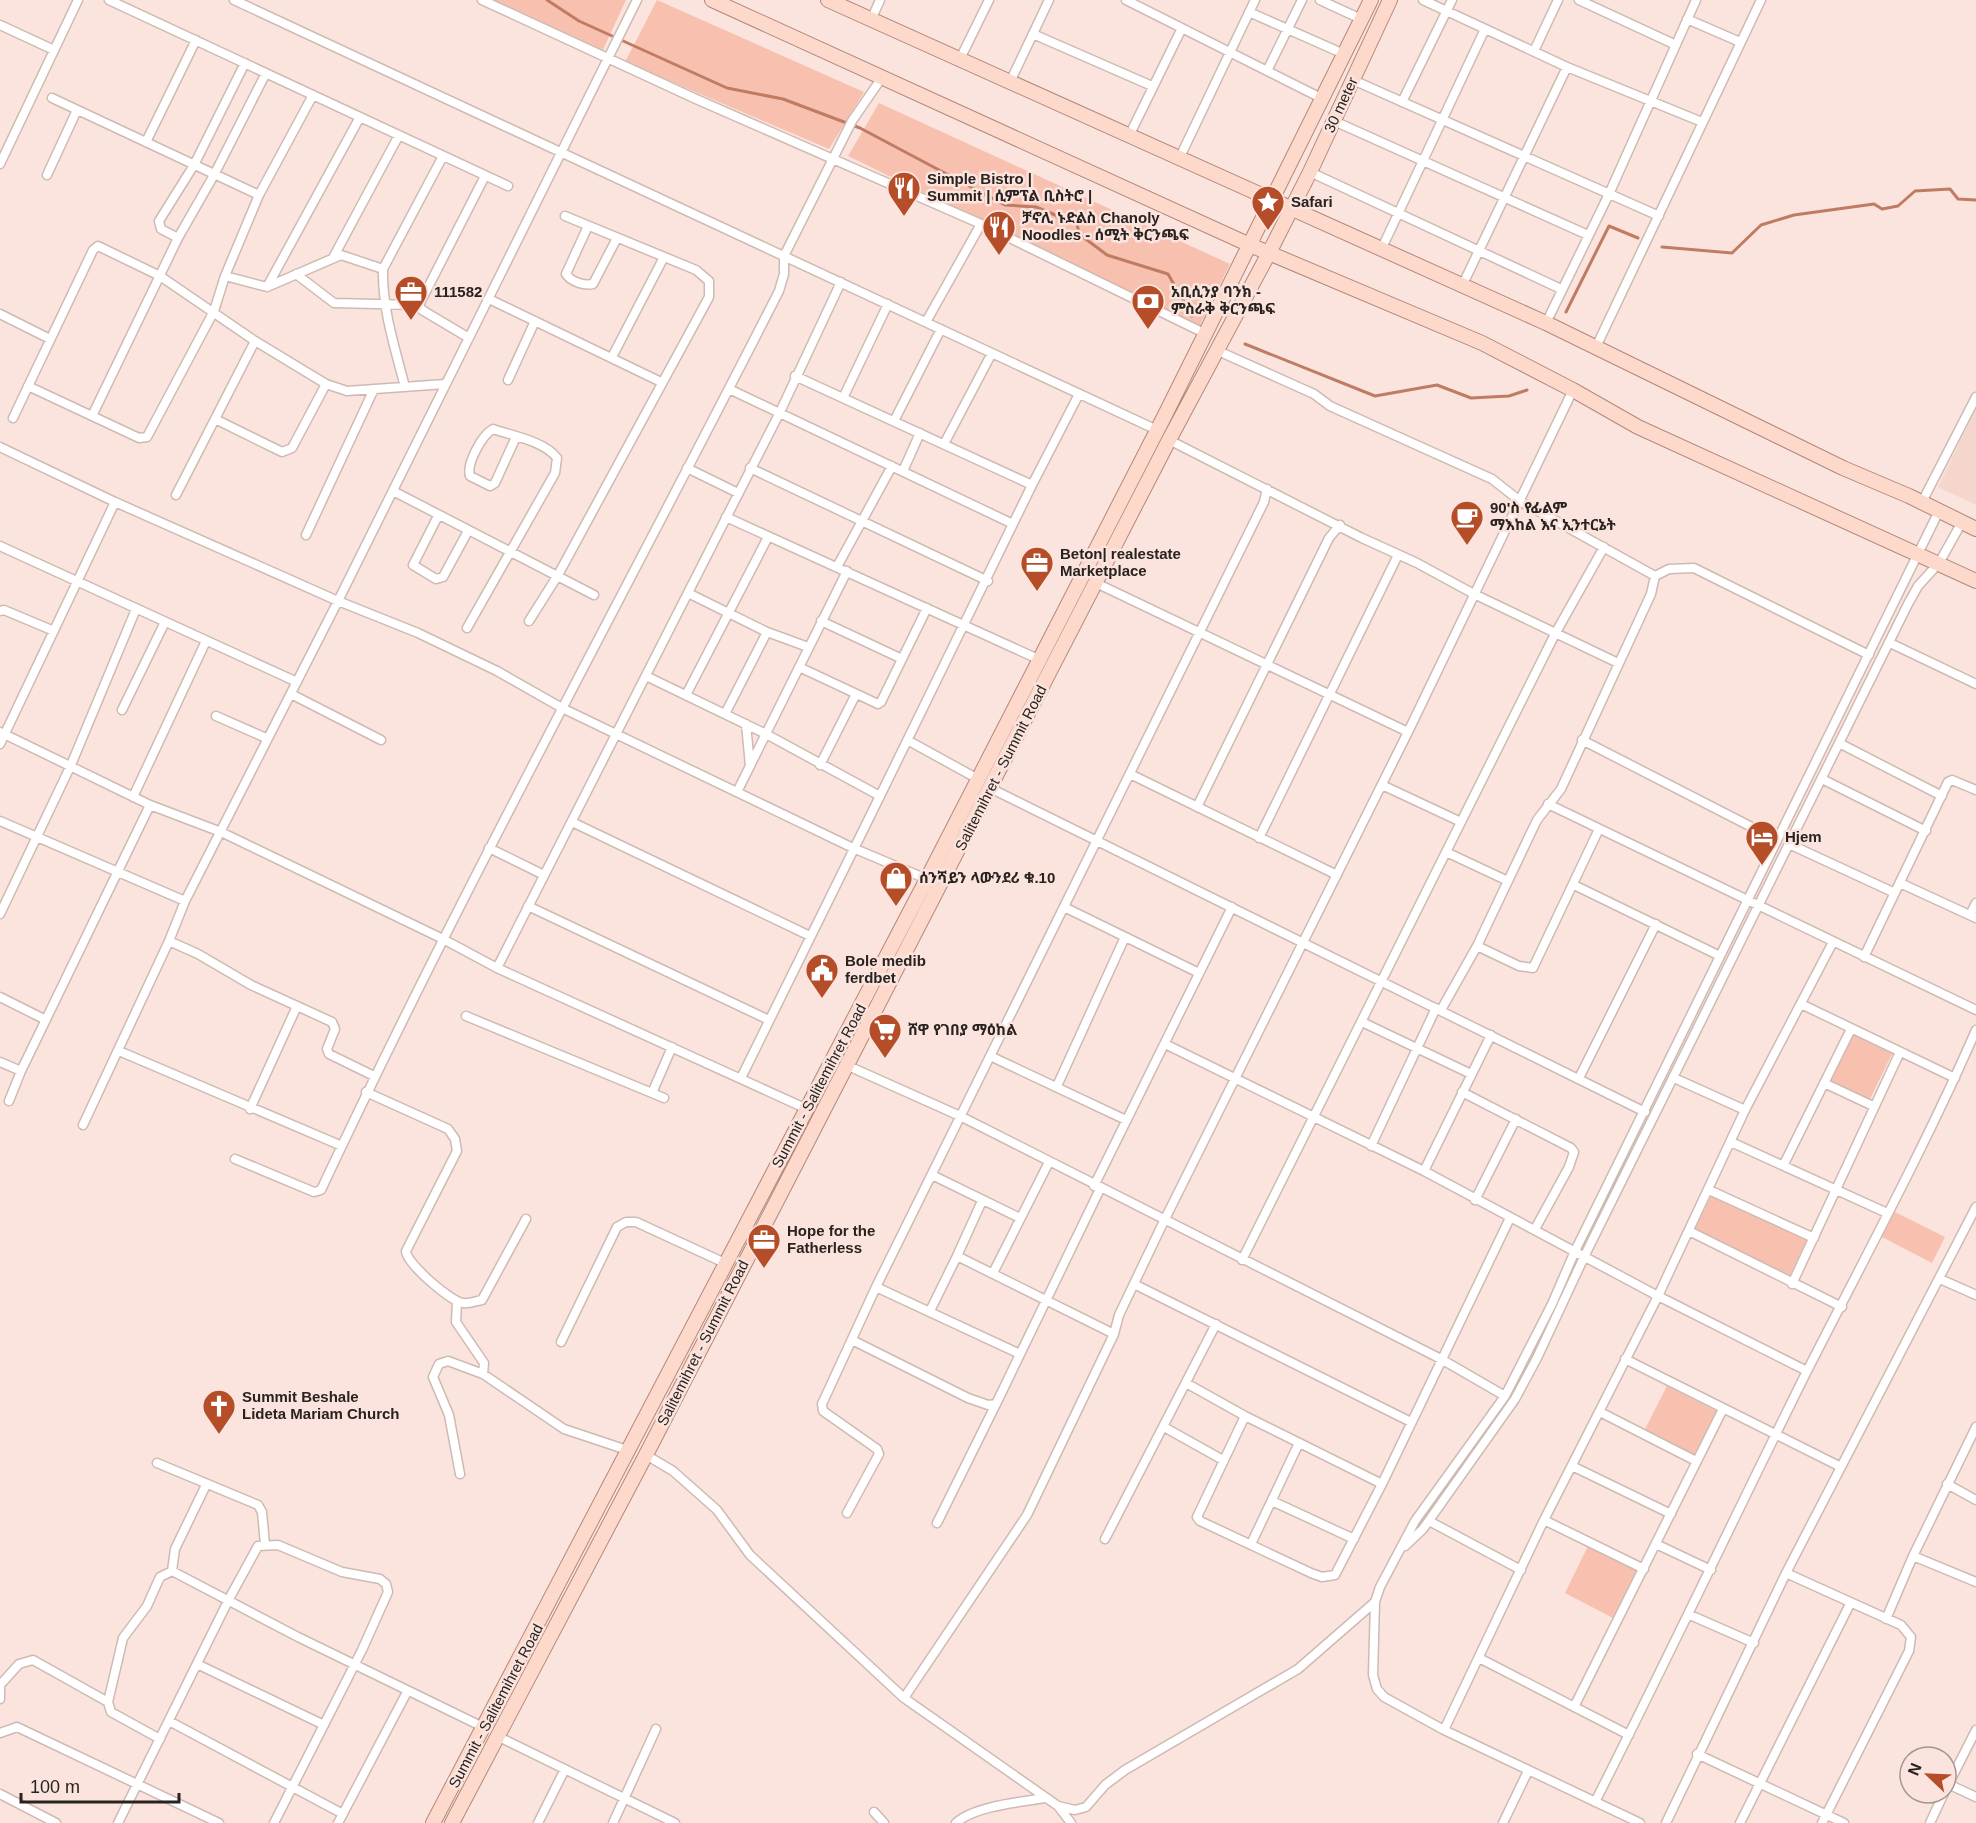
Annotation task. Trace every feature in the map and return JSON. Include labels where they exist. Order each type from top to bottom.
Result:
[{"type":"main road","points":[[712,0],[1250,245],[1482,343],[1638,427],[1917,552],[1976,581]]},
{"type":"main road","points":[[828,0],[1011,80],[1179,159],[1546,323],[1843,468],[1922,502],[1976,529]]},
{"type":"main road","name":"30 meter","points":[[1165,415],[1371,0]]},
{"type":"main road","name":"30 meter","points":[[1290,209],[1310,172],[1389,0]]},
{"type":"main road","points":[[1269,253],[1290,209]]},
{"type":"main road","name":"Salitemihret - Summit Road","points":[[499,1737],[846,1065],[941,886],[1169,440],[1269,253]]},
{"type":"main road","name":"Summit - Salitemihret Road","points":[[433,1823],[485,1729],[632,1447],[1165,415]]},
{"type":"main road","points":[[632,1447],[648,1452]]},
{"type":"main road","points":[[452,1823],[499,1737]]},
{"type":"street","points":[[0,164],[78,0]]},
{"type":"street","points":[[109,0],[508,186]]},
{"type":"street","points":[[234,0],[1157,430]]},
{"type":"street","points":[[483,0],[981,224],[1204,333]]},
{"type":"street","points":[[83,1125],[119,1052],[185,901],[266,738],[339,601],[637,0]]},
{"type":"street","points":[[871,20],[880,0]]},
{"type":"street","points":[[960,59],[988,0]]},
{"type":"street","points":[[1011,80],[1049,0]]},
{"type":"street","points":[[1126,0],[1323,99]]},
{"type":"street","points":[[1179,159],[1255,0]]},
{"type":"street","points":[[1267,70],[1302,0]]},
{"type":"street","points":[[1320,0],[1361,19]]},
{"type":"street","points":[[1423,0],[1567,67],[1702,123]]},
{"type":"street","points":[[1402,102],[1452,0]]},
{"type":"street","points":[[1534,51],[1558,0]]},
{"type":"street","points":[[1579,0],[1676,45]]},
{"type":"street","points":[[1546,323],[1609,194],[1696,0]]},
{"type":"street","points":[[1596,347],[1761,0]]},
{"type":"street","points":[[1249,12],[1344,54]]},
{"type":"street","points":[[1687,19],[1740,42]]},
{"type":"street","points":[[0,25],[54,50]]},
{"type":"street","points":[[1129,136],[1182,28]]},
{"type":"street","points":[[1382,250],[1485,29]]},
{"type":"street","points":[[1033,34],[1152,86]]},
{"type":"street","points":[[146,142],[196,40]]},
{"type":"street","points":[[178,238],[161,229],[159,221],[194,165],[245,63]]},
{"type":"street","points":[[1462,286],[1567,67]]},
{"type":"street","points":[[92,416],[178,238],[214,175],[266,73]]},
{"type":"street","points":[[235,1159],[318,1192],[489,848],[779,291],[784,274],[784,256],[852,121],[883,76]]},
{"type":"street","points":[[1353,80],[1659,216]]},
{"type":"street","points":[[28,386],[139,438],[147,437],[153,431],[214,311],[225,276],[259,195],[313,94]]},
{"type":"street","points":[[51,98],[259,195]]},
{"type":"street","points":[[47,175],[77,110]]},
{"type":"street","points":[[267,286],[360,117]]},
{"type":"street","points":[[1334,121],[1588,235]]},
{"type":"street","points":[[334,256],[399,135]]},
{"type":"street","points":[[405,387],[386,305],[383,269],[443,156]]},
{"type":"street","points":[[1310,172],[1561,289]]},
{"type":"street","points":[[419,305],[485,176]]},
{"type":"street","points":[[529,621],[558,574],[709,297],[709,281],[696,270],[565,216]]},
{"type":"street","points":[[926,322],[981,224]]},
{"type":"street","points":[[588,226],[566,274],[569,278],[586,286],[593,284],[617,238]]},
{"type":"street","points":[[13,418],[95,247],[160,276],[255,341],[326,384],[346,391],[445,384]]},
{"type":"street","points":[[225,276],[257,286],[267,286],[341,255],[383,269]]},
{"type":"street","points":[[612,357],[664,257]]},
{"type":"street","points":[[296,274],[334,303],[419,305]]},
{"type":"street","points":[[497,968],[780,412],[841,282]]},
{"type":"street","points":[[489,299],[661,382]]},
{"type":"street","points":[[843,398],[888,304]]},
{"type":"street","points":[[419,305],[422,310],[469,338]]},
{"type":"street","points":[[0,314],[50,339]]},
{"type":"street","points":[[508,380],[535,321]]},
{"type":"street","points":[[894,421],[941,329]]},
{"type":"street","points":[[176,495],[255,341]]},
{"type":"street","points":[[1216,350],[1492,479],[1520,501],[1655,576]]},
{"type":"street","points":[[944,444],[992,353]]},
{"type":"street","points":[[795,376],[1032,485]]},
{"type":"street","points":[[215,419],[282,452],[288,452],[326,384]]},
{"type":"street","points":[[306,535],[374,389]]},
{"type":"street","points":[[729,389],[1013,524]]},
{"type":"street","points":[[904,1698],[1027,1515],[1114,1334],[1119,1315],[1164,1221],[1408,732],[1573,390]]},
{"type":"street","points":[[741,1078],[853,848],[988,581],[1032,485],[1080,394]]},
{"type":"street","points":[[1922,502],[1976,397]]},
{"type":"street","points":[[467,628],[555,473],[557,458],[550,449],[516,437],[493,429],[487,433],[469,468],[470,476],[490,486],[495,483],[516,437]]},
{"type":"street","points":[[903,471],[920,434]]},
{"type":"street","points":[[1169,440],[1474,594],[1618,663]]},
{"type":"street","points":[[0,447],[115,502],[428,638],[497,671],[562,708],[853,848],[941,886]]},
{"type":"street","points":[[838,565],[892,466]]},
{"type":"street","points":[[687,468],[738,494]]},
{"type":"street","points":[[750,468],[988,581]]},
{"type":"street","points":[[847,1513],[879,1454],[878,1449],[823,1411],[822,1404],[876,1287],[1264,502],[1267,489]]},
{"type":"street","points":[[393,491],[438,516],[558,574],[594,595]]},
{"type":"street","points":[[0,744],[2,733],[54,631],[115,502]]},
{"type":"street","points":[[648,1452],[717,1510],[750,1555],[904,1698],[1058,1806],[1075,1810],[1086,1807],[1105,1785],[1125,1770],[1299,1670],[1375,1602],[1415,1521],[1505,1396],[1939,511]]},
{"type":"street","points":[[438,516],[414,560],[413,565],[416,569],[440,579],[468,531]]},
{"type":"street","points":[[726,517],[768,537],[838,565],[1038,659]]},
{"type":"street","points":[[1403,1548],[1429,1521],[1515,1399],[1918,586],[1939,563],[1962,522]]},
{"type":"street","points":[[1197,807],[1329,538],[1340,525]]},
{"type":"street","points":[[687,695],[768,537]]},
{"type":"street","points":[[0,546],[297,682]]},
{"type":"street","points":[[1242,1260],[1555,634],[1604,547]]},
{"type":"street","points":[[1259,838],[1398,555]]},
{"type":"street","points":[[1655,576],[1678,567],[1694,568],[1869,655]]},
{"type":"street","points":[[737,792],[847,571]]},
{"type":"street","points":[[1371,1146],[1417,1048],[1477,946],[1537,820],[1556,797],[1651,594],[1655,576]]},
{"type":"street","points":[[1096,583],[1408,732]]},
{"type":"street","points":[[688,593],[767,632],[808,647]]},
{"type":"street","points":[[799,667],[874,703],[881,702],[900,658],[927,608]]},
{"type":"street","points":[[0,914],[71,765],[136,609]]},
{"type":"street","points":[[0,611],[4,610],[54,631]]},
{"type":"street","points":[[821,621],[900,658]]},
{"type":"street","points":[[122,710],[165,622]]},
{"type":"street","points":[[725,714],[767,632]]},
{"type":"street","points":[[133,796],[206,640]]},
{"type":"street","points":[[1890,643],[1976,684]]},
{"type":"street","points":[[646,676],[766,734],[880,796]]},
{"type":"street","points":[[291,694],[381,740]]},
{"type":"street","points":[[820,765],[856,694]]},
{"type":"street","points":[[216,716],[266,738]]},
{"type":"street","points":[[746,724],[750,766]]},
{"type":"street","points":[[2,733],[150,805],[221,831],[443,939],[497,968],[807,1109]]},
{"type":"street","points":[[1582,740],[1777,840]]},
{"type":"street","points":[[909,741],[978,779]]},
{"type":"street","points":[[1839,743],[1942,796]]},
{"type":"street","points":[[1130,774],[1337,875]]},
{"type":"street","points":[[1822,780],[1926,831]]},
{"type":"street","points":[[1864,957],[1948,782],[1952,780],[1976,790]]},
{"type":"street","points":[[1382,784],[1461,822]]},
{"type":"street","points":[[990,788],[1645,1112]]},
{"type":"street","points":[[1548,804],[1976,1010]]},
{"type":"street","points":[[9,1101],[21,1071],[150,805]]},
{"type":"street","points":[[0,821],[116,874],[185,901]]},
{"type":"street","points":[[572,822],[810,936]]},
{"type":"street","points":[[1477,946],[1519,966],[1533,968],[1599,829]]},
{"type":"street","points":[[1789,844],[1895,893]]},
{"type":"street","points":[[489,848],[544,875]]},
{"type":"street","points":[[1446,852],[1508,881]]},
{"type":"street","points":[[1900,883],[1973,917],[1976,903]]},
{"type":"street","points":[[1574,885],[1720,957]]},
{"type":"street","points":[[528,906],[769,1020]]},
{"type":"street","points":[[1064,907],[1199,972]]},
{"type":"street","points":[[937,1523],[1046,1301],[1126,1120],[1232,907]]},
{"type":"street","points":[[1579,1078],[1656,924]]},
{"type":"street","points":[[1057,1086],[1125,937]]},
{"type":"street","points":[[169,941],[198,954],[251,985],[336,1025],[327,1049],[329,1054],[374,1076]]},
{"type":"street","points":[[1443,1730],[1544,1520],[1658,1296],[1745,1110],[1833,942]]},
{"type":"street","points":[[0,997],[46,1020]]},
{"type":"street","points":[[1801,1004],[1955,1078]]},
{"type":"street","points":[[250,1109],[297,1006]]},
{"type":"street","points":[[466,1017],[663,1098]]},
{"type":"street","points":[[1362,1022],[1471,1074]]},
{"type":"street","points":[[1784,1164],[1851,1029]]},
{"type":"street","points":[[1595,1802],[1690,1615],[1776,1434],[1842,1307],[1955,1078],[1976,1030]]},
{"type":"street","points":[[1424,1171],[1491,1035]]},
{"type":"street","points":[[1165,1044],[1424,1171],[1658,1296],[1807,1371]]},
{"type":"street","points":[[652,1094],[672,1047]]},
{"type":"street","points":[[119,1052],[342,1146]]},
{"type":"street","points":[[1792,1284],[1873,1106],[1900,1053]]},
{"type":"street","points":[[990,1056],[1126,1120]]},
{"type":"street","points":[[0,1062],[21,1071]]},
{"type":"street","points":[[846,1065],[960,1116],[1097,1188],[1441,1359],[1505,1396]]},
{"type":"street","points":[[1674,1078],[1745,1110]]},
{"type":"street","points":[[1824,1083],[1873,1106]]},
{"type":"street","points":[[366,1092],[448,1129],[455,1139],[457,1151],[410,1241],[406,1257],[457,1301],[465,1304],[482,1300],[526,1219]]},
{"type":"street","points":[[1462,1092],[1571,1148],[1574,1152],[1563,1179],[1535,1229]]},
{"type":"street","points":[[1475,1200],[1516,1119]]},
{"type":"street","points":[[1731,1142],[1784,1164],[1887,1214]]},
{"type":"street","points":[[993,1273],[1049,1162]]},
{"type":"street","points":[[932,1175],[1020,1218]]},
{"type":"street","points":[[1709,1190],[1814,1238]]},
{"type":"street","points":[[930,1311],[982,1201]]},
{"type":"street","points":[[1666,1823],[1697,1754],[1754,1643],[1786,1573],[1976,1207]]},
{"type":"street","points":[[1245,1416],[1197,1517],[1200,1521],[1311,1573],[1328,1577],[1339,1571],[1510,1218]]},
{"type":"street","points":[[561,1342],[617,1227],[626,1222],[636,1222],[727,1264]]},
{"type":"street","points":[[1689,1231],[1842,1307]]},
{"type":"street","points":[[957,1256],[1114,1334]]},
{"type":"street","points":[[1940,1279],[1976,1295]]},
{"type":"street","points":[[1134,1284],[1411,1422]]},
{"type":"street","points":[[876,1287],[1020,1354]]},
{"type":"street","points":[[457,1301],[456,1322],[484,1363],[483,1374]]},
{"type":"street","points":[[1105,1539],[1216,1324]]},
{"type":"street","points":[[852,1340],[968,1398],[996,1404]]},
{"type":"street","points":[[1625,1359],[1841,1467]]},
{"type":"street","points":[[460,1474],[449,1415],[433,1377],[438,1364],[448,1360],[483,1374],[564,1429],[632,1447]]},
{"type":"street","points":[[1186,1383],[1245,1416],[1382,1484]]},
{"type":"street","points":[[1574,1707],[1723,1409]]},
{"type":"street","points":[[1600,1412],[1696,1461]]},
{"type":"street","points":[[1164,1427],[1223,1460]]},
{"type":"street","points":[[1886,1619],[1913,1556],[1976,1427]]},
{"type":"street","points":[[1251,1544],[1299,1443]]},
{"type":"street","points":[[158,1463],[258,1505],[262,1512],[265,1544]]},
{"type":"street","points":[[1572,1466],[1671,1514]]},
{"type":"street","points":[[1947,1484],[1976,1500]]},
{"type":"street","points":[[172,1570],[175,1550],[206,1485]]},
{"type":"street","points":[[1272,1501],[1354,1539]]},
{"type":"street","points":[[1544,1520],[1644,1569]]},
{"type":"street","points":[[1429,1521],[1521,1570]]},
{"type":"street","points":[[118,1823],[229,1599],[258,1546],[265,1544],[278,1545],[342,1572],[380,1579],[386,1584],[388,1592],[294,1787],[274,1823]]},
{"type":"street","points":[[1656,1544],[1711,1570]]},
{"type":"street","points":[[1913,1556],[1976,1582]]},
{"type":"street","points":[[172,1570],[407,1692],[485,1729]]},
{"type":"street","points":[[160,1739],[111,1712],[108,1702],[123,1638],[147,1606],[160,1577],[172,1570]]},
{"type":"street","points":[[1786,1573],[1901,1625],[1911,1637],[1909,1651],[1824,1819]]},
{"type":"street","points":[[1375,1602],[1373,1675],[1377,1689],[1401,1708],[1443,1730],[1640,1823]]},
{"type":"street","points":[[1740,1823],[1851,1604]]},
{"type":"street","points":[[1690,1615],[1754,1643]]},
{"type":"street","points":[[1479,1658],[1629,1735]]},
{"type":"street","points":[[0,1699],[0,1685],[19,1664],[33,1660],[108,1702]]},
{"type":"street","points":[[198,1664],[324,1725]]},
{"type":"street","points":[[338,1823],[407,1692]]},
{"type":"street","points":[[169,1721],[343,1814]]},
{"type":"street","points":[[0,1733],[17,1727],[219,1823]]},
{"type":"street","points":[[613,1823],[656,1729]]},
{"type":"street","points":[[1958,1765],[1976,1730]]},
{"type":"street","points":[[499,1737],[675,1823]]},
{"type":"street","points":[[1697,1754],[1824,1819],[1844,1823]]},
{"type":"street","points":[[538,1823],[566,1769]]},
{"type":"street","points":[[1503,1823],[1528,1771]]},
{"type":"street","points":[[1958,1792],[1976,1797]]},
{"type":"street","points":[[0,1794],[56,1823]]},
{"type":"street","points":[[956,1823],[962,1817],[991,1808],[1045,1798]]},
{"type":"street","points":[[1930,1823],[1938,1805]]},
{"type":"street","points":[[1058,1806],[1071,1823]]},
{"type":"street","points":[[874,1812],[884,1823]]},
{"type":"shaded area","points":[[490,0],[626,0],[602,52]]},
{"type":"shaded area","points":[[657,0],[864,92],[829,149],[625,62]]},
{"type":"shaded area","points":[[879,103],[1230,264],[1199,327],[848,156]]},
{"type":"shaded area","points":[[1976,409],[1976,505],[1938,487]]},
{"type":"shaded area","points":[[1851,1031],[1893,1052],[1869,1101],[1827,1081]]},
{"type":"shaded area","points":[[1712,1194],[1807,1240],[1788,1279],[1694,1231]]},
{"type":"shaded area","points":[[1893,1211],[1945,1237],[1932,1263],[1880,1236]]},
{"type":"shaded area","points":[[1667,1386],[1718,1412],[1694,1459],[1643,1433]]},
{"type":"shaded area","points":[[1588,1546],[1639,1572],[1615,1619],[1565,1593]]},
{"type":"waterway","points":[[547,0],[579,21],[727,88],[783,99],[860,128],[1005,205],[1036,207],[1077,224],[1079,234],[1107,255],[1168,274],[1192,316]]},
{"type":"waterway","points":[[1662,247],[1732,253],[1761,225],[1794,215],[1874,204],[1882,209],[1898,206],[1915,191],[1950,189],[1958,199],[1976,200]]},
{"type":"waterway","points":[[1566,312],[1609,226],[1638,238]]},
{"type":"waterway","points":[[1245,344],[1375,396],[1437,385],[1471,398],[1509,396],[1527,390]]},
{"type":"place","name":"Simple Bistro | Summit | ሲምፕል ቢስትሮ |","points":[[904,217]]},
{"type":"place","name":"Safari","points":[[1268,231]]},
{"type":"place","name":"ቻኖሊ ኑድልስ Chanoly Noodles - ሰሚት ቅርንጫፍ","points":[[999,256]]},
{"type":"place","name":"111582","points":[[411,321]]},
{"type":"place","name":"አቢሲንያ ባንክ - ምስራቅ ቅርንጫፍ","points":[[1148,330]]},
{"type":"place","name":"90'ስ የፊልም ማእከል እና ኢንተርኔት","points":[[1467,546]]},
{"type":"place","name":"Beton| realestate Marketplace","points":[[1037,592]]},
{"type":"place","name":"Hjem","points":[[1762,866]]},
{"type":"place","name":"ሰንሻይን ላውንደሪ ቁ.10","points":[[896,907]]},
{"type":"place","name":"Bole medib ferdbet","points":[[822,999]]},
{"type":"place","name":"ሸዋ የገበያ ማዕከል","points":[[885,1059]]},
{"type":"place","name":"Hope for the Fatherless","points":[[764,1269]]},
{"type":"place","name":"Summit Beshale Lideta Mariam Church","points":[[219,1435]]}]
